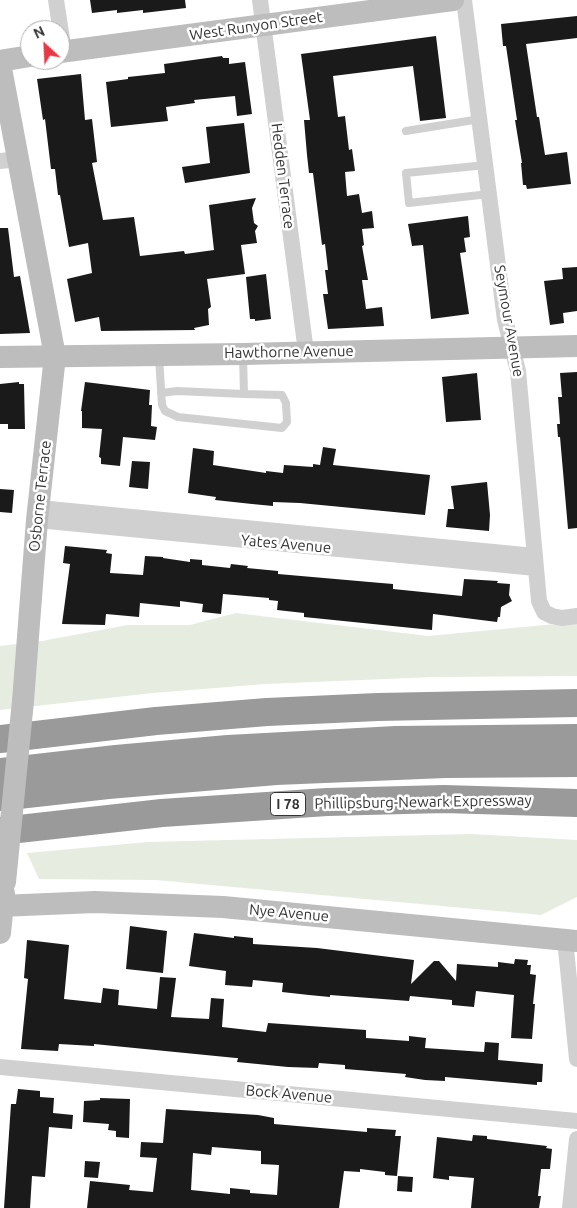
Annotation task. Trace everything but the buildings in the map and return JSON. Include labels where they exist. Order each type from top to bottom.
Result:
[{"type":"highway","points":[[0,738],[156,721],[267,712],[433,705],[577,704]]},
{"type":"highway","points":[[0,772],[228,749],[396,740],[577,738]]},
{"type":"highway","name":"I 78","points":[[0,797],[108,785],[276,771],[417,764],[577,763]]},
{"type":"highway","name":"Phillipsburg-Newark Expressway","points":[[0,831],[162,813],[327,802],[444,799],[577,802]]},
{"type":"street","points":[[56,0],[58,20]]},
{"type":"street","name":"Hedden Terrace","points":[[260,0],[306,352]]},
{"type":"street","name":"West Runyon Street","points":[[70,51],[453,0]]},
{"type":"street","name":"Seymour Avenue","points":[[464,0],[505,320],[518,372],[539,601],[544,612],[552,616],[562,618],[577,616]]},
{"type":"street","points":[[0,62],[20,58]]},
{"type":"street","name":"Osborne Terrace","points":[[0,62],[9,160],[55,356],[38,514],[23,701],[1,906],[0,933]]},
{"type":"street","name":"Hawthorne Avenue","points":[[0,357],[243,354],[512,346],[577,346]]},
{"type":"street","name":"Yates Avenue","points":[[38,514],[535,562]]},
{"type":"street","name":"Nye Avenue","points":[[1,906],[95,902],[223,906],[571,940]]},
{"type":"street","points":[[571,940],[577,1058]]},
{"type":"street","name":"Bock Avenue","points":[[0,1067],[577,1121]]},
{"type":"street","points":[[570,1208],[577,1139]]},
{"type":"lane","points":[[406,131],[480,119]]},
{"type":"lane","points":[[486,165],[406,173],[409,203],[490,194]]},
{"type":"lane","points":[[243,354],[244,394]]},
{"type":"lane","points":[[159,355],[161,393],[162,405],[165,410],[178,417],[282,428],[287,422],[286,404],[282,395],[177,391],[161,393]]},
{"type":"shaded area","points":[[236,613],[428,636],[577,622],[577,676],[433,677],[265,684],[153,693],[0,710],[0,646],[42,641],[128,625],[190,625]]},
{"type":"shaded area","points":[[471,834],[577,840],[577,897],[541,915],[156,880],[39,879],[27,853],[148,842]]}]
